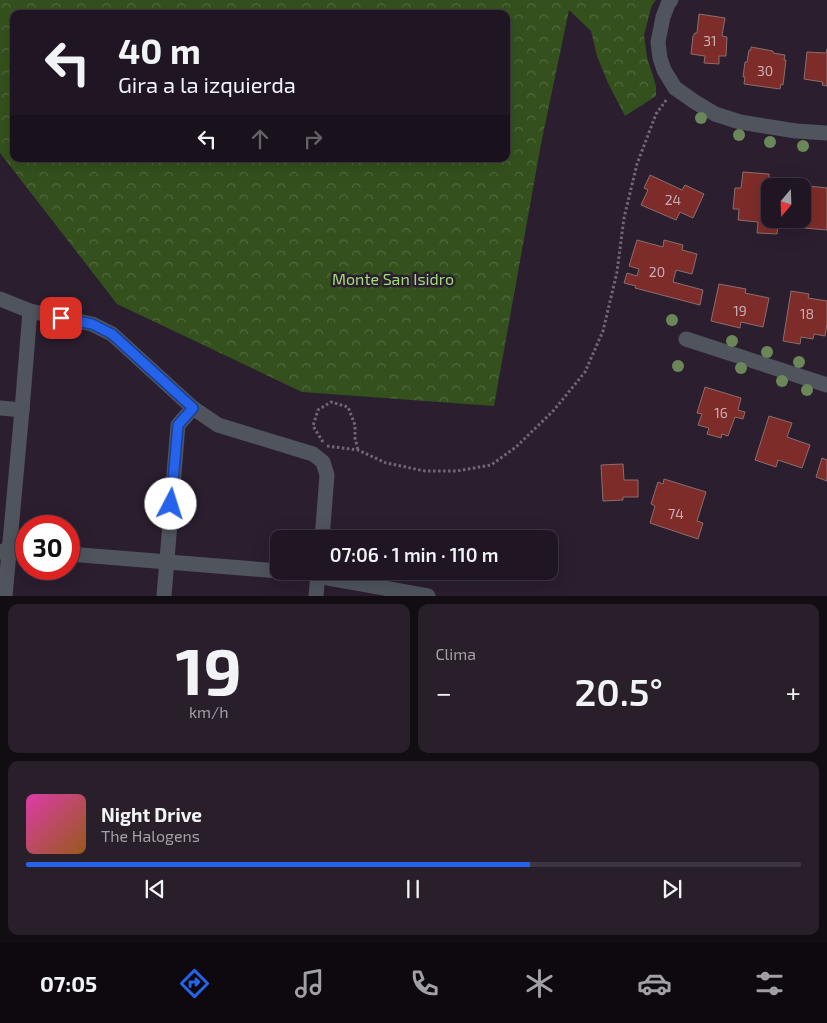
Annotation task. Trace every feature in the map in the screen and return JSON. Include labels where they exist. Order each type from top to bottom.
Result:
[{"type":"street","points":[[671,0],[663,17],[658,42],[664,70],[675,88],[715,114],[740,122],[796,131],[827,133]]},
{"type":"street","points":[[0,299],[30,311],[92,324],[112,334],[193,408],[218,425],[313,454],[323,462],[327,475],[323,530]]},
{"type":"street","points":[[5,596],[4,551],[22,410],[30,311]]},
{"type":"street","points":[[686,339],[827,386]]},
{"type":"street","points":[[0,408],[22,410]]},
{"type":"street","points":[[164,596],[178,425],[193,408]]},
{"type":"street","points":[[80,555],[270,570]]},
{"type":"street","points":[[316,596],[317,580]]},
{"type":"street","points":[[339,580],[428,596]]},
{"type":"path","points":[[358,450],[355,438],[355,425],[348,407],[331,402],[318,410],[313,426],[326,446],[358,450],[386,463],[425,471],[457,471],[491,466],[516,447],[554,410],[586,372],[603,331],[617,272],[624,218],[637,164],[656,114],[675,88]]},
{"type":"green space","name":"Monte San Isidro","points":[[0,0],[656,0],[652,5],[644,35],[647,57],[656,86],[656,96],[625,116],[597,56],[591,31],[569,10],[541,144],[494,406],[302,392],[117,304],[0,153]]},
{"type":"building","points":[[699,14],[725,18],[722,36],[727,37],[726,56],[719,56],[719,64],[704,63],[705,56],[691,54],[693,36],[697,33]]},
{"type":"building","points":[[751,47],[785,55],[783,85],[781,84],[780,89],[744,84],[745,62],[747,62]]},
{"type":"building","points":[[827,49],[827,86],[822,85],[823,82],[804,79],[807,52],[826,53]]},
{"type":"building","points":[[743,172],[769,174],[769,178],[761,178],[761,228],[778,228],[777,234],[757,233],[758,222],[738,220],[739,209],[733,209],[735,188],[741,188]]},
{"type":"building","points":[[650,175],[682,190],[685,185],[704,194],[693,218],[680,212],[676,220],[641,205],[648,190],[644,188]]},
{"type":"building","points":[[811,186],[827,188],[827,230],[804,228],[811,228]]},
{"type":"building","points":[[637,240],[663,247],[664,240],[683,245],[682,250],[697,254],[692,274],[676,270],[673,282],[703,290],[700,305],[635,288],[636,286],[624,283],[627,273],[637,276],[639,269],[629,266]]},
{"type":"building","points":[[719,284],[746,289],[745,293],[769,298],[763,327],[741,322],[740,328],[711,321]]},
{"type":"building","points":[[791,291],[809,294],[808,298],[827,301],[825,336],[814,334],[813,339],[801,337],[800,344],[783,341]]},
{"type":"building","points":[[705,387],[741,398],[738,410],[745,412],[743,419],[735,417],[728,436],[722,434],[721,438],[707,434],[709,428],[698,425],[702,414],[697,413]]},
{"type":"building","points":[[769,416],[792,423],[787,437],[810,445],[802,468],[778,460],[776,467],[755,460]]},
{"type":"building","points":[[822,458],[827,460],[827,481],[816,477]]},
{"type":"building","points":[[623,464],[624,480],[638,480],[638,497],[623,497],[623,500],[603,501],[601,465]]},
{"type":"building","points":[[664,479],[706,492],[697,521],[703,523],[698,539],[650,523],[655,506],[651,504],[658,482],[663,484]]},
{"type":"route","points":[[61,318],[92,324],[112,334],[193,408],[178,425],[171,504]]}]
